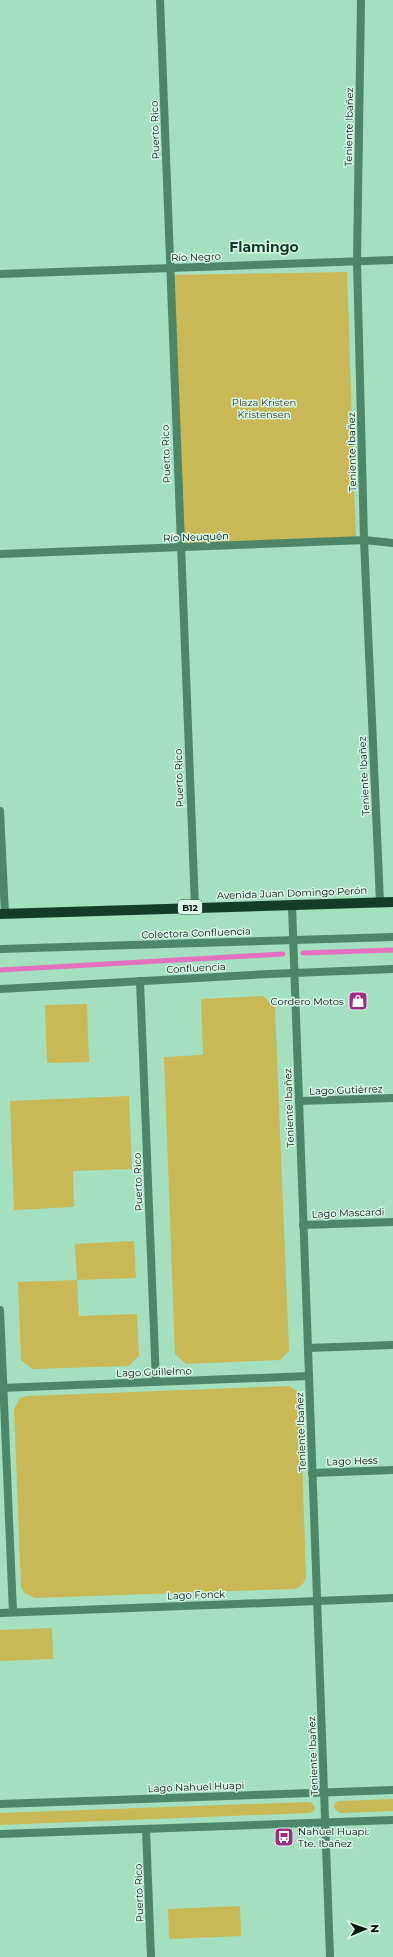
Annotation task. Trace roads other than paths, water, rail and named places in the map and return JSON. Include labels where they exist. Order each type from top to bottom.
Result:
[{"type":"main road","name":"Avenida Juan Domingo Perón","points":[[2,914],[393,902]]},
{"type":"street","name":"Puerto Rico","points":[[160,0],[195,907]]},
{"type":"street","name":"Teniente Ibañez","points":[[361,0],[357,261],[364,540],[380,902]]},
{"type":"street","name":"Río Negro","points":[[0,274],[393,260]]},
{"type":"street","name":"Río Neuquén","points":[[0,554],[364,540],[393,543]]},
{"type":"street","points":[[0,810],[2,914]]},
{"type":"street","name":"Teniente Ibañez","points":[[292,906],[330,1957]]},
{"type":"street","name":"Colectora Confluencia","points":[[0,949],[393,937]]},
{"type":"street","name":"Confluencia","points":[[0,989],[393,969]]},
{"type":"street","name":"Puerto Rico","points":[[140,981],[156,1382]]},
{"type":"street","name":"Lago Gutiérrez","points":[[299,1101],[393,1098]]},
{"type":"street","name":"Lago Mascardi","points":[[303,1225],[393,1222]]},
{"type":"street","points":[[0,1310],[2,1388],[13,1612]]},
{"type":"street","points":[[308,1348],[393,1345]]},
{"type":"street","name":"Lago Guillelmo","points":[[2,1388],[309,1376]]},
{"type":"street","name":"Lago Hess","points":[[312,1473],[393,1470]]},
{"type":"street","name":"Lago Fonck","points":[[0,1613],[393,1598]]},
{"type":"street","name":"Lago Nahuel Huapi","points":[[0,1804],[393,1790]]},
{"type":"street","points":[[0,1834],[393,1820]]},
{"type":"street","name":"Puerto Rico","points":[[146,1829],[151,1957]]},
{"type":"waterway","points":[[303,953],[393,950]]},
{"type":"waterway","points":[[0,970],[283,954]]},
{"type":"place","name":"Cordero Motos","points":[[358,1001]]},
{"type":"place","name":"Nahuel Huapi: Tte. Ibañez","points":[[284,1837]]},
{"type":"district","name":"Flamingo","points":[[264,247]]},
{"type":"park label","name":"Plaza Kristen Kristensen","points":[[264,408]]}]
